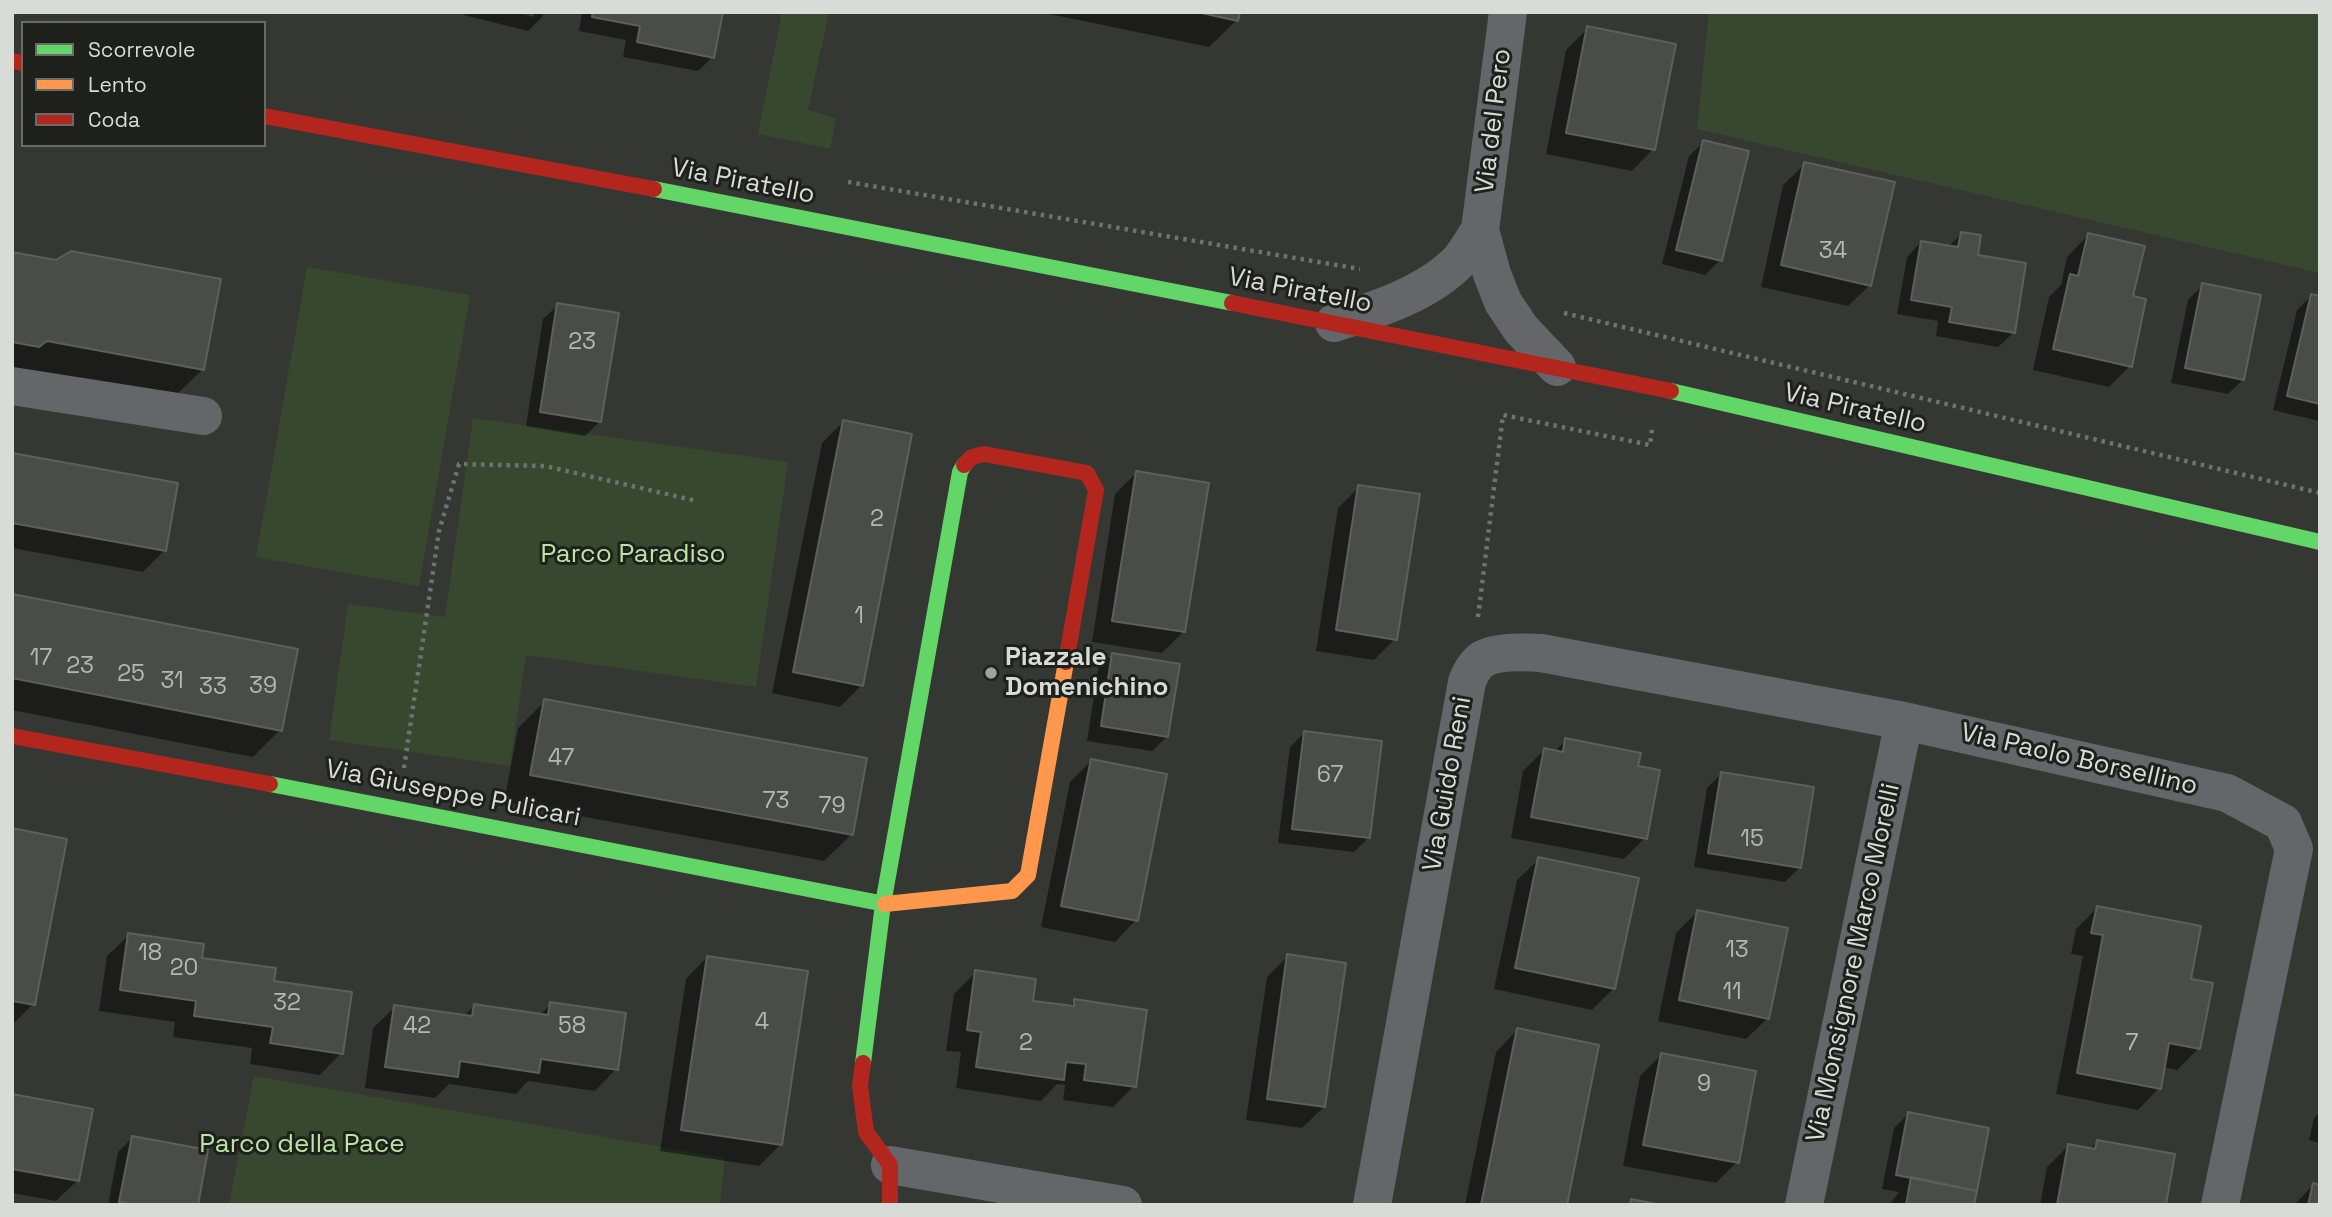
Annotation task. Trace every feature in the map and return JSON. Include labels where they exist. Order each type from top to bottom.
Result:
[{"type":"street","name":"Via del Pero","points":[[1507,12],[1480,230],[1503,302],[1521,329],[1557,367]]},
{"type":"street","name":"Via Piratello","points":[[266,116],[754,208],[1557,367],[1658,388],[2320,542]]},
{"type":"street","name":"Via del Pero","points":[[1334,323],[1370,312],[1429,284],[1459,261],[1480,230]]},
{"type":"street","points":[[12,386],[204,416]]},
{"type":"street","points":[[883,904],[1012,891],[1028,875],[1096,489],[1091,478],[1081,470],[984,454],[971,457],[962,466],[883,904],[860,1086],[866,1132],[890,1165],[890,1205]]},
{"type":"street","name":"Via Paolo Borsellino","points":[[1484,658],[1515,652],[1541,653],[1904,721],[2227,793],[2283,823],[2294,849],[2220,1205]]},
{"type":"street","name":"Via Guido Reni","points":[[1372,1205],[1467,682],[1472,671],[1484,658]]},
{"type":"street","name":"Via Monsignore Marco Morelli","points":[[1804,1205],[1904,721]]},
{"type":"street","name":"Via Giuseppe Pulicari","points":[[12,736],[398,807],[883,904]]},
{"type":"street","points":[[890,1165],[1123,1205]]},
{"type":"path","points":[[1484,658],[1476,629],[1503,415],[1650,445],[1658,388]]},
{"type":"path","points":[[398,807],[439,531],[459,464],[545,466],[697,501]]},
{"type":"green space","points":[[782,12],[829,12],[808,110],[836,118],[830,149],[758,134]]},
{"type":"green space","points":[[1709,12],[2320,12],[2320,273],[1697,129]]},
{"type":"green space","points":[[307,267],[470,295],[419,586],[256,557]]},
{"type":"green space","name":"Parco Paradiso","points":[[473,418],[788,462],[756,687],[526,655],[510,766],[329,740],[348,604],[445,617]]},
{"type":"green space","name":"Parco della Pace","points":[[254,1076],[725,1158],[720,1205],[229,1205]]},
{"type":"building","points":[[593,12],[723,12],[714,58],[637,42],[640,26],[592,17]]},
{"type":"building","points":[[1197,12],[1240,12],[1238,21]]},
{"type":"building","points":[[1587,26],[1676,44],[1655,150],[1566,133]]},
{"type":"building","points":[[1703,140],[1749,151],[1722,261],[1676,250]]},
{"type":"building","points":[[1804,162],[1895,182],[1871,286],[1781,265]]},
{"type":"building","points":[[1961,232],[1981,235],[1978,255],[2026,263],[2015,333],[1949,322],[1952,307],[1911,300],[1921,241],[1958,247]]},
{"type":"building","points":[[2088,233],[2145,246],[2133,296],[2146,299],[2132,367],[2053,349],[2070,274],[2078,276]]},
{"type":"building","points":[[71,251],[221,279],[204,370],[47,341],[39,347],[12,342],[12,252],[56,260]]},
{"type":"building","points":[[2202,283],[2261,295],[2244,380],[2185,368]]},
{"type":"building","points":[[2311,294],[2320,296],[2320,404],[2287,396]]},
{"type":"building","points":[[557,303],[619,313],[601,422],[540,412]]},
{"type":"building","points":[[843,420],[912,434],[863,686],[793,672]]},
{"type":"building","points":[[12,453],[178,483],[166,551],[12,523]]},
{"type":"building","points":[[1136,471],[1209,483],[1185,632],[1112,621]]},
{"type":"building","points":[[1358,485],[1420,494],[1397,640],[1336,630]]},
{"type":"building","points":[[12,594],[298,649],[282,731],[12,678]]},
{"type":"building","points":[[1112,653],[1180,664],[1168,737],[1101,726]]},
{"type":"building","points":[[544,699],[867,758],[853,835],[530,775]]},
{"type":"building","points":[[1304,731],[1382,741],[1370,838],[1292,829]]},
{"type":"building","points":[[1565,738],[1641,753],[1638,766],[1660,770],[1647,839],[1531,817],[1544,748],[1563,752]]},
{"type":"building","points":[[1091,759],[1167,774],[1138,921],[1061,906]]},
{"type":"building","points":[[1721,772],[1814,787],[1801,868],[1708,853]]},
{"type":"building","points":[[12,828],[67,839],[35,1005],[12,1001]]},
{"type":"building","points":[[1538,857],[1639,878],[1615,989],[1515,968]]},
{"type":"building","points":[[2097,906],[2201,926],[2191,979],[2213,983],[2200,1049],[2169,1043],[2161,1089],[2077,1073],[2103,935],[2091,933]]},
{"type":"building","points":[[1697,910],[1788,928],[1769,1019],[1679,1000]]},
{"type":"building","points":[[128,933],[204,944],[202,958],[276,968],[274,981],[352,992],[343,1054],[270,1043],[273,1027],[194,1016],[196,1001],[120,990]]},
{"type":"building","points":[[1287,954],[1346,963],[1325,1107],[1267,1099]]},
{"type":"building","points":[[707,956],[808,971],[782,1145],[681,1130]]},
{"type":"building","points":[[975,970],[1036,979],[1033,1001],[1074,1006],[1074,999],[1147,1010],[1136,1087],[1084,1080],[1086,1064],[1066,1062],[1064,1080],[976,1067],[981,1032],[967,1030]]},
{"type":"building","points":[[550,1002],[626,1013],[618,1070],[541,1059],[539,1073],[460,1061],[458,1077],[385,1067],[394,1005],[472,1016],[474,1004],[548,1015]]},
{"type":"building","points":[[1517,1028],[1599,1045],[1567,1205],[1481,1205]]},
{"type":"building","points":[[1661,1053],[1756,1071],[1739,1163],[1643,1145]]},
{"type":"building","points":[[12,1094],[93,1109],[79,1181],[12,1169]]},
{"type":"building","points":[[1908,1112],[1989,1128],[1977,1191],[1896,1175]]},
{"type":"building","points":[[132,1136],[208,1150],[198,1205],[133,1205],[119,1202]]},
{"type":"building","points":[[2097,1140],[2175,1154],[2166,1205],[2057,1205],[2068,1144],[2095,1149]]},
{"type":"building","points":[[1911,1177],[1977,1191],[1974,1205],[1906,1205]]},
{"type":"building","points":[[2313,1183],[2320,1185],[2320,1205],[2308,1205]]},
{"type":"building","points":[[1631,1199],[1661,1205],[1630,1205]]},
{"type":"traffic: fast","points":[[654,189],[1232,303]]},
{"type":"traffic: fast","points":[[1671,391],[2320,542]]},
{"type":"traffic: fast","points":[[863,1063],[883,904],[960,472],[964,465]]},
{"type":"traffic: fast","points":[[270,784],[885,904]]},
{"type":"traffic: slow","points":[[885,904],[1012,891],[1028,875],[1066,662]]},
{"type":"traffic: jam","points":[[12,61],[21,63]]},
{"type":"traffic: jam","points":[[266,116],[654,189]]},
{"type":"traffic: jam","points":[[1232,303],[1671,391]]},
{"type":"traffic: jam","points":[[964,465],[972,457],[984,454],[1087,473],[1096,490],[1066,662]]},
{"type":"traffic: jam","points":[[12,736],[270,784]]},
{"type":"traffic: jam","points":[[863,1063],[860,1086],[866,1132],[890,1165],[890,1205]]},
{"type":"place","name":"Piazzale Domenichino","points":[[991,673]]}]
